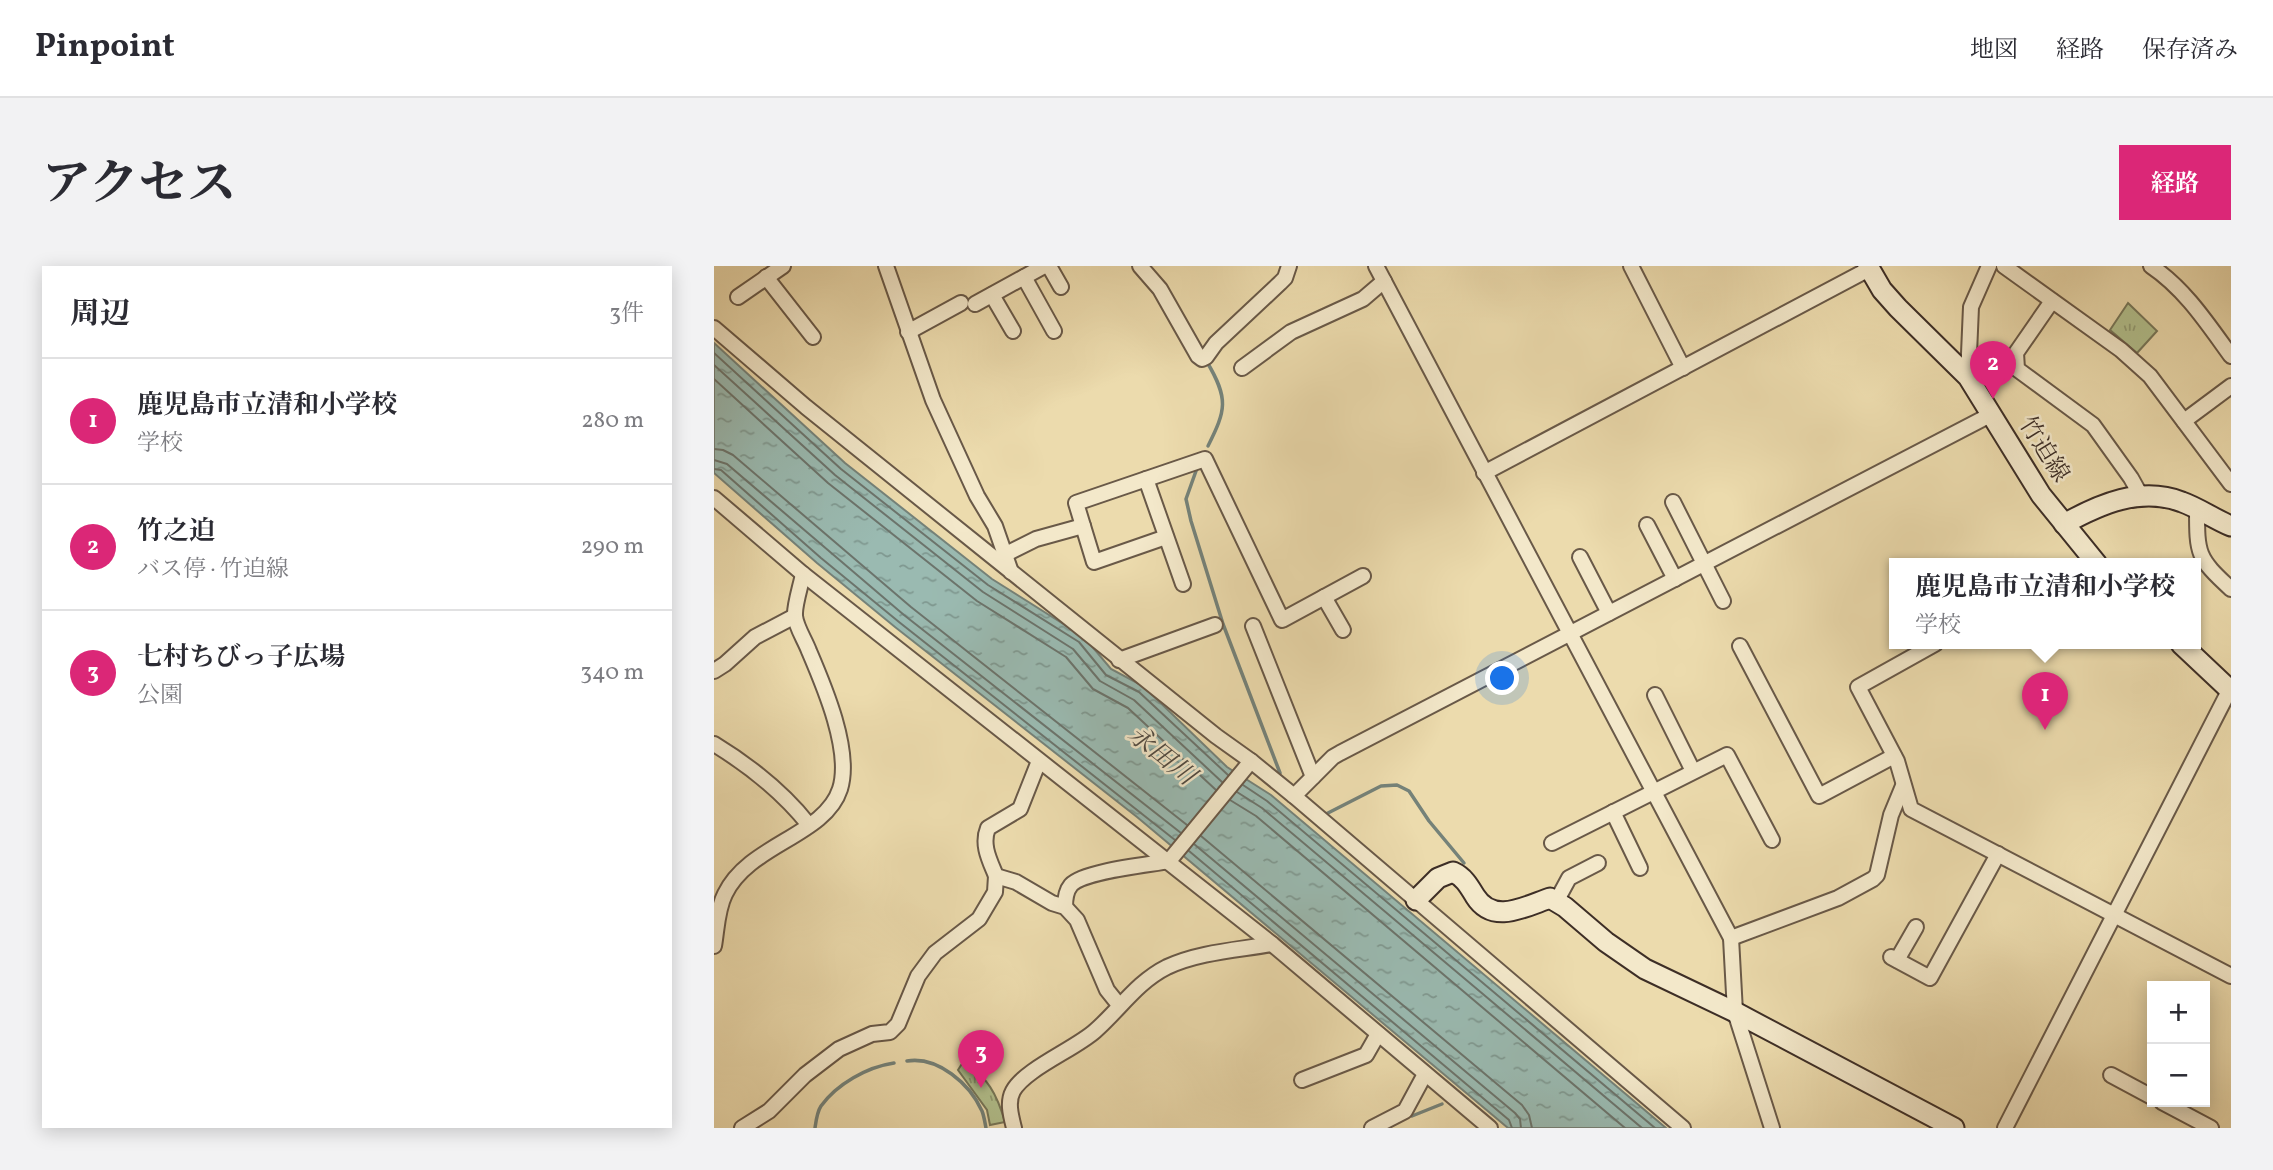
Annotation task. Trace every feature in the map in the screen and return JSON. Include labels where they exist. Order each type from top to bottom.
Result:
[{"type":"street","points":[[738,297],[783,266]]},
{"type":"street","points":[[886,266],[933,400],[977,496],[995,526],[1011,572]]},
{"type":"street","points":[[908,332],[992,295],[1047,266],[1061,287]]},
{"type":"street","points":[[1140,266],[1160,289],[1202,359],[1285,278],[1289,266]]},
{"type":"street","points":[[1376,266],[1731,938],[1735,1012],[1772,1128]]},
{"type":"street","points":[[1632,266],[1683,368]]},
{"type":"street","points":[[1968,377],[1971,307],[1990,266]]},
{"type":"street","points":[[2004,266],[2121,350],[2151,376],[2231,484]]},
{"type":"street","points":[[2151,266],[2188,299],[2231,356]]},
{"type":"street","points":[[1485,473],[1869,267]]},
{"type":"street","name":"竹迫線","points":[[1869,267],[1882,290],[1898,308],[1968,377],[2041,495],[2086,558]]},
{"type":"street","points":[[766,277],[813,337]]},
{"type":"street","points":[[1024,277],[1054,331]]},
{"type":"street","points":[[1242,368],[1291,332],[1363,299],[1384,281]]},
{"type":"street","points":[[992,295],[1013,331]]},
{"type":"street","points":[[2052,301],[2016,353],[2017,369],[2093,425],[2132,478],[2141,496]]},
{"type":"street","points":[[714,328],[806,407],[1119,660],[1294,796],[1684,1128]]},
{"type":"street","points":[[2184,421],[2231,386]]},
{"type":"street","points":[[1294,796],[1340,753],[1992,414]]},
{"type":"street","points":[[1167,537],[1094,562],[1076,503],[1205,459],[1282,620],[1363,576]]},
{"type":"street","points":[[1146,479],[1183,584]]},
{"type":"street","points":[[2064,524],[2099,506],[2129,497],[2165,496],[2231,526]]},
{"type":"street","points":[[714,498],[803,574],[1272,944],[1490,1128]]},
{"type":"street","points":[[1673,502],[1723,601]]},
{"type":"street","points":[[2197,509],[2198,551],[2202,559],[2231,589]]},
{"type":"street","points":[[1647,525],[1675,579]]},
{"type":"street","points":[[1006,554],[1036,539],[1083,526]]},
{"type":"street","points":[[1580,558],[1609,613]]},
{"type":"street","points":[[714,946],[720,907],[726,892],[747,866],[766,850],[822,817],[840,790],[844,772],[843,755],[821,680],[795,616],[803,574]]},
{"type":"street","points":[[1324,597],[1343,631]]},
{"type":"street","points":[[714,671],[755,637],[795,616]]},
{"type":"street","points":[[1119,660],[1215,625]]},
{"type":"street","points":[[1253,626],[1313,777]]},
{"type":"street","points":[[1740,646],[1819,796],[1894,756]]},
{"type":"street","points":[[1926,649],[1858,687],[1894,756],[1911,809],[2231,976]]},
{"type":"street","points":[[2006,1128],[2231,689],[2187,649]]},
{"type":"street","points":[[1655,695],[1693,771]]},
{"type":"street","points":[[714,744],[760,774],[795,807],[809,825]]},
{"type":"street","points":[[1552,843],[1727,755],[1772,840]]},
{"type":"street","points":[[742,1128],[769,1111],[805,1075],[839,1049],[872,1034],[890,1032],[898,1024],[918,976],[935,953],[979,919],[995,892],[996,876],[988,856],[985,834],[988,828],[1020,809],[1039,761]]},
{"type":"street","points":[[1065,907],[1068,890],[1072,884],[1084,877],[1168,861],[1251,761]]},
{"type":"street","points":[[1731,938],[1838,898],[1873,879],[1877,874],[1891,815],[1903,786]]},
{"type":"street","points":[[1613,812],[1640,868]]},
{"type":"street","points":[[1916,927],[1894,958],[1930,978],[1998,854]]},
{"type":"street","points":[[1556,902],[1569,878],[1598,863]]},
{"type":"street","points":[[1416,900],[1438,878],[1453,872],[1467,883],[1478,900],[1493,912],[1504,913],[1550,898],[1645,969],[1735,1012],[1954,1128]]},
{"type":"street","points":[[996,876],[1016,882],[1052,903],[1065,907],[1077,920],[1107,990],[1119,1005]]},
{"type":"street","points":[[1014,1128],[1010,1106],[1014,1089],[1029,1075],[1094,1032],[1149,979],[1167,967],[1189,958],[1272,944]]},
{"type":"street","points":[[1302,1080],[1366,1055],[1378,1034]]},
{"type":"street","points":[[1372,1128],[1405,1111],[1426,1074]]},
{"type":"street","points":[[2110,1075],[2147,1094]]},
{"type":"street","points":[[2171,1107],[2211,1128]]},
{"type":"green space","points":[[2128,303],[2157,331],[2137,353],[2110,330]]},
{"type":"green space","points":[[965,1059],[990,1087],[1005,1122],[990,1125],[987,1110],[958,1070]]},
{"type":"water","name":"永田川","points":[[714,343],[845,463],[992,579],[1084,637],[1111,669],[1143,686],[1227,767],[1271,795],[1666,1128],[1508,1128],[1137,817],[817,563],[714,473]]},
{"type":"waterway","points":[[1207,362],[1222,395],[1219,423],[1208,446]]},
{"type":"waterway","points":[[1196,471],[1186,499],[1191,521],[1223,624],[1280,773]]},
{"type":"waterway","points":[[1326,814],[1381,786],[1397,785],[1409,791],[1429,821],[1464,863]]},
{"type":"waterway","points":[[907,1061],[930,1063],[952,1074],[977,1101],[986,1128]]},
{"type":"waterway","points":[[815,1128],[820,1108],[835,1091],[863,1073],[894,1063]]},
{"type":"waterway","points":[[1412,1116],[1442,1104]]},
{"type":"place","name":"竹之迫","points":[[1993,399]]},
{"type":"place","name":"鹿児島市立清和小学校","points":[[2045,730]]},
{"type":"place","name":"七村ちびっ子広場","points":[[981,1088]]}]
